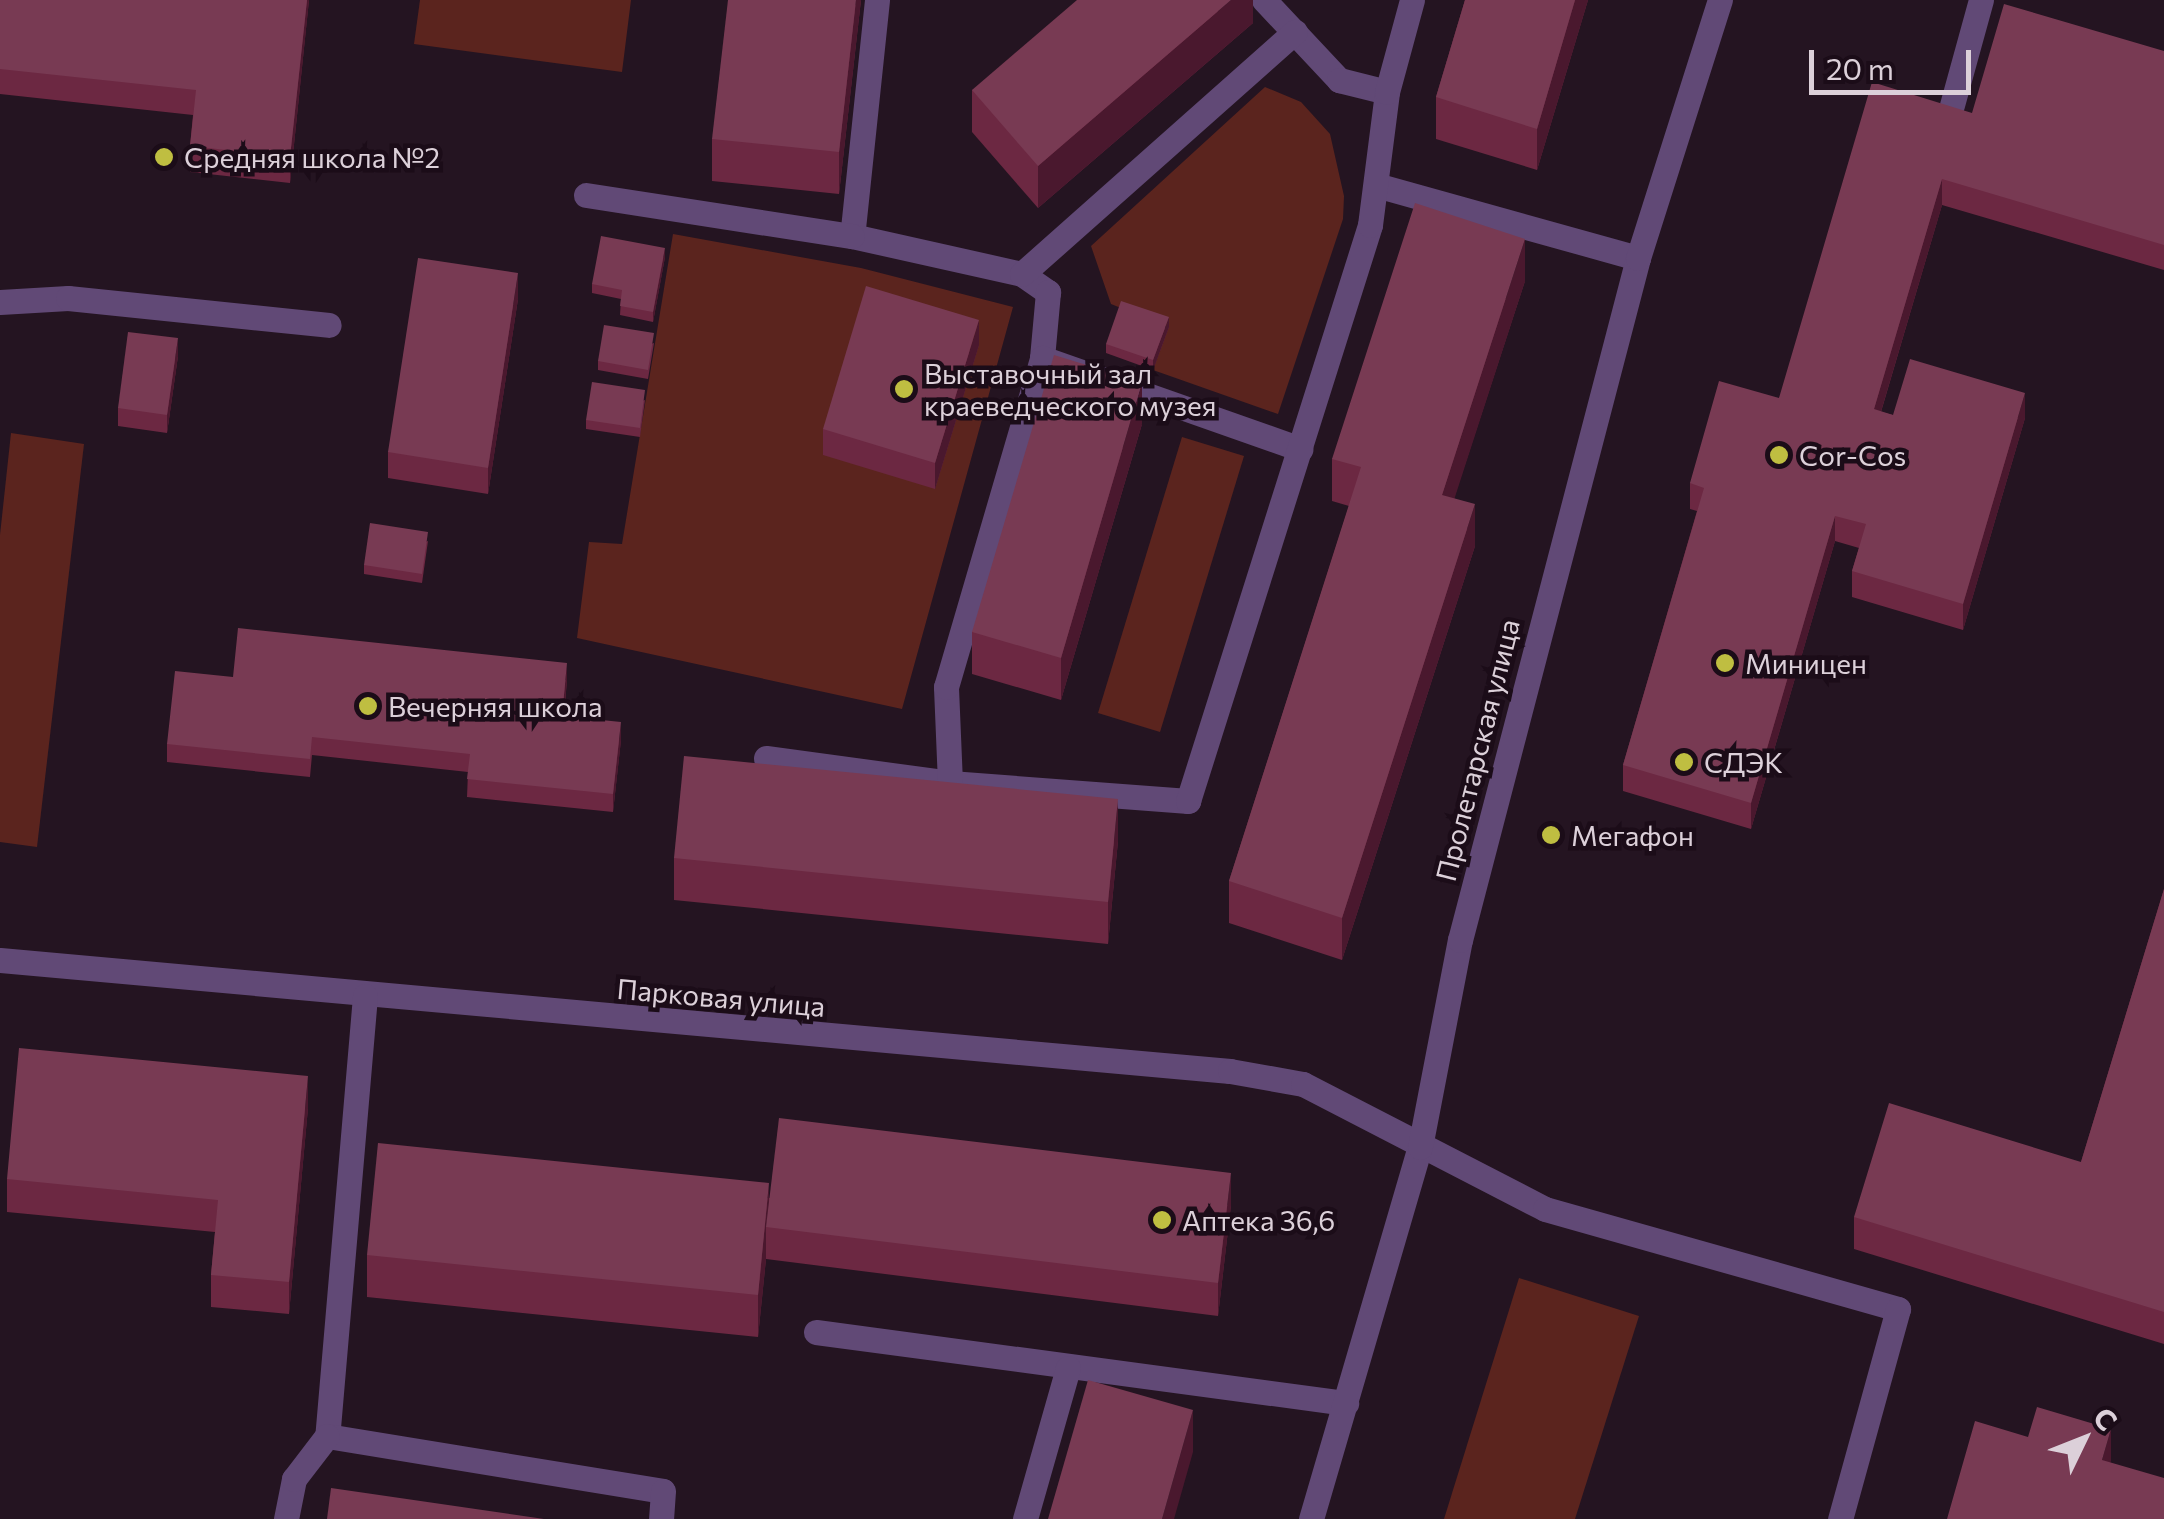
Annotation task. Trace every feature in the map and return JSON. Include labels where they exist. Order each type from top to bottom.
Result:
[{"type":"street","points":[[852,236],[877,0]]},
{"type":"street","points":[[1264,0],[1339,80],[1387,92]]},
{"type":"street","points":[[766,758],[950,783],[1188,801],[1370,225],[1387,92],[1412,0]]},
{"type":"street","name":"Пролетарская улица","points":[[1311,1519],[1420,1147],[1460,940],[1638,258],[1720,0]]},
{"type":"street","points":[[1952,105],[1981,0]]},
{"type":"street","points":[[1022,274],[1295,32]]},
{"type":"street","points":[[1376,185],[1638,258]]},
{"type":"street","points":[[586,195],[852,236],[1022,274],[1048,292],[1042,358],[946,687],[950,783]]},
{"type":"street","points":[[0,302],[68,298],[329,325]]},
{"type":"street","points":[[1042,358],[1300,448]]},
{"type":"street","name":"Парковая улица","points":[[0,960],[365,996],[1230,1071],[1337,1096],[1420,1147],[1545,1209],[1898,1310],[1840,1519]]},
{"type":"street","points":[[286,1519],[294,1478],[327,1436],[365,996]]},
{"type":"street","points":[[816,1332],[1346,1404]]},
{"type":"street","points":[[1025,1519],[1068,1368]]},
{"type":"street","points":[[327,1436],[663,1491],[661,1519]]},
{"type":"shaded area","points":[[420,0],[631,0],[622,72],[414,44]]},
{"type":"shaded area","points":[[1265,87],[1301,102],[1330,134],[1344,196],[1343,219],[1278,414],[1153,370],[1168,327],[1111,304],[1091,246]]},
{"type":"shaded area","points":[[673,234],[861,268],[1013,307],[902,709],[577,638],[589,542],[622,544]]},
{"type":"shaded area","points":[[11,433],[84,444],[37,847],[0,842],[0,535]]},
{"type":"shaded area","points":[[1182,437],[1244,456],[1160,732],[1098,713]]},
{"type":"shaded area","points":[[1519,1278],[1639,1316],[1575,1519],[1444,1519]]},
{"type":"building","points":[[0,0],[307,0],[290,157],[190,146],[196,90],[0,69]]},
{"type":"building","points":[[728,0],[856,0],[839,152],[712,139]]},
{"type":"building","points":[[1077,0],[1231,0],[1038,166],[972,90]]},
{"type":"building","points":[[1465,0],[1575,0],[1537,129],[1436,97]]},
{"type":"building","points":[[2004,4],[2164,51],[2164,245],[1942,179],[1874,409],[1893,415],[1910,359],[2025,393],[1963,604],[1852,571],[1866,524],[1835,516],[1751,803],[1623,765],[1704,488],[1690,483],[1719,381],[1779,398],[1872,82],[1972,113]]},
{"type":"building","points":[[1415,203],[1525,239],[1442,495],[1475,504],[1342,918],[1229,881],[1361,467],[1332,459]]},
{"type":"building","points":[[601,236],[665,248],[653,312],[620,306],[622,290],[592,284]]},
{"type":"building","points":[[418,258],[518,273],[488,468],[388,452]]},
{"type":"building","name":"Выставочный зал краеведческого музея","points":[[866,286],[979,320],[935,463],[823,429]]},
{"type":"building","points":[[1121,301],[1169,317],[1153,360],[1106,344]]},
{"type":"building","points":[[604,325],[654,333],[648,370],[598,361]]},
{"type":"building","points":[[128,332],[178,338],[167,415],[118,408]]},
{"type":"building","points":[[1054,355],[1142,382],[1061,658],[972,632]]},
{"type":"building","points":[[592,382],[645,390],[640,428],[586,420]]},
{"type":"building","points":[[370,523],[428,532],[422,574],[364,565]]},
{"type":"building","points":[[238,628],[567,663],[562,716],[621,722],[613,794],[467,779],[470,754],[312,737],[310,759],[167,744],[175,671],[233,677]]},
{"type":"building","points":[[684,756],[1118,799],[1108,902],[674,858]]},
{"type":"building","points":[[2164,889],[2164,1312],[1854,1217],[1889,1103],[2081,1162]]},
{"type":"building","points":[[19,1048],[308,1076],[289,1282],[211,1275],[218,1200],[7,1179]]},
{"type":"building","points":[[779,1118],[1231,1173],[1218,1283],[766,1227]]},
{"type":"building","points":[[378,1143],[769,1183],[758,1295],[367,1255]]},
{"type":"building","points":[[1088,1380],[1193,1410],[1162,1519],[1048,1519]]},
{"type":"building","points":[[2037,1407],[2111,1429],[2102,1460],[2164,1478],[2164,1519],[1947,1519],[1975,1421],[2028,1437]]},
{"type":"building","points":[[331,1488],[544,1519],[327,1519]]},
{"type":"place","name":"Средняя школа №2","points":[[164,157]]},
{"type":"place","name":"Выставочный зал краеведческого музея","points":[[904,389]]},
{"type":"place","name":"Cor-Cos","points":[[1779,455]]},
{"type":"place","name":"Миницен","points":[[1725,663]]},
{"type":"place","name":"Вечерняя школа","points":[[368,706]]},
{"type":"place","name":"СДЭК","points":[[1684,762]]},
{"type":"place","name":"Мегафон","points":[[1551,835]]},
{"type":"place","name":"Аптека 36,6","points":[[1162,1220]]}]
